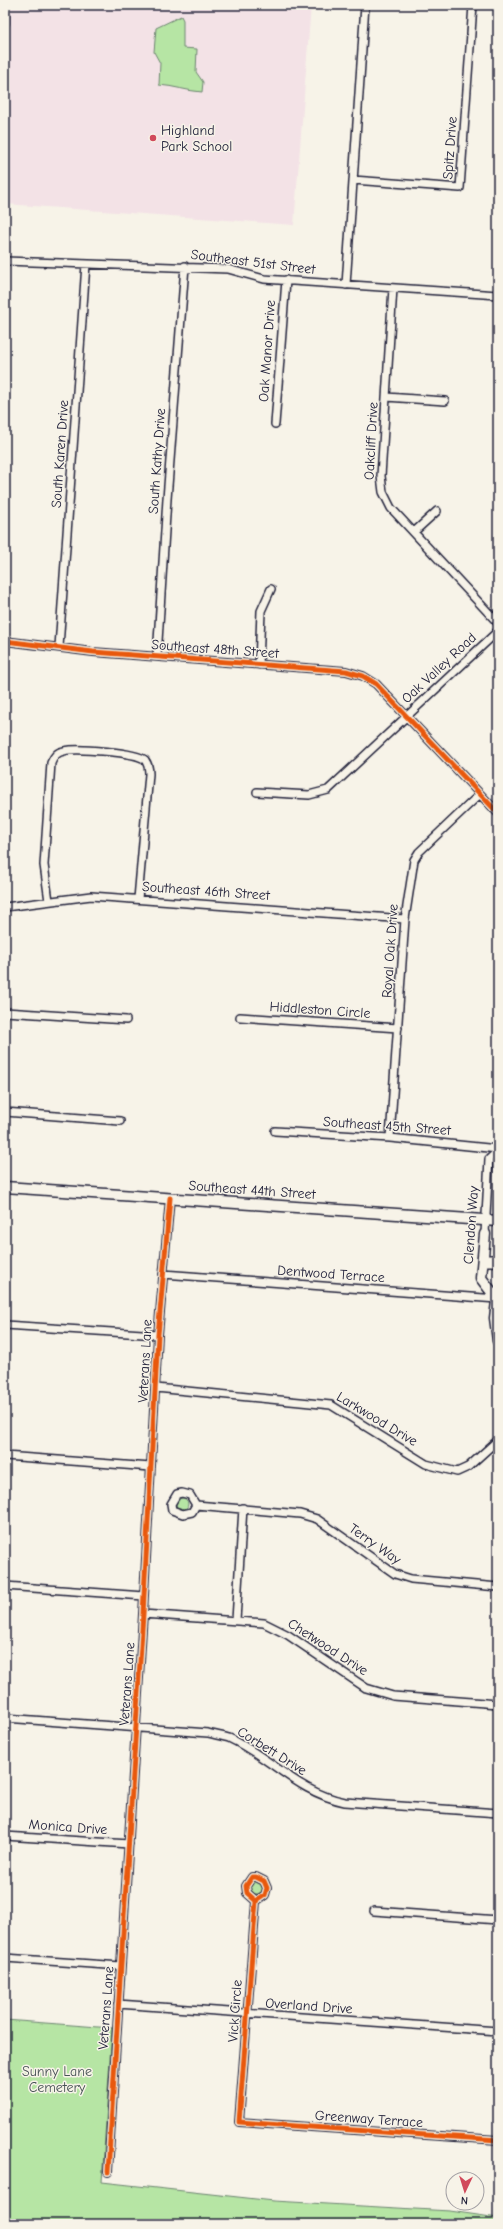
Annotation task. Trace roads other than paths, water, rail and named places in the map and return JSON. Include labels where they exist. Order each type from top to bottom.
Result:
[{"type":"main road","name":"Southeast 44th Street","points":[[5,1186],[498,1221]]},
{"type":"main road","name":"Clendon Way","points":[[485,1234],[481,1278],[497,1295]]},
{"type":"main road","points":[[483,1260],[498,1261]]},
{"type":"main road","points":[[497,1295],[495,1318],[498,1341]]},
{"type":"street","points":[[346,285],[365,5]]},
{"type":"street","name":"Spitz Drive","points":[[354,180],[460,188],[473,5]]},
{"type":"street","points":[[5,6],[5,23]]},
{"type":"street","name":"Southeast 51st Street","points":[[5,261],[185,266],[228,269],[264,278],[498,295]]},
{"type":"street","name":"South Karen Drive","points":[[59,647],[86,264]]},
{"type":"street","name":"South Kathy Drive","points":[[158,657],[167,499],[185,266]]},
{"type":"street","name":"Oak Manor Drive","points":[[275,424],[286,280]]},
{"type":"street","name":"Oakcliff Drive","points":[[393,288],[381,485],[391,508],[498,623]]},
{"type":"street","points":[[386,397],[445,401]]},
{"type":"street","points":[[414,532],[437,511]]},
{"type":"street","points":[[259,665],[261,611],[271,589]]},
{"type":"street","name":"Oak Valley Road","points":[[256,792],[309,795],[328,790],[498,631]]},
{"type":"street","name":"Southeast 48th Street","points":[[5,641],[158,657],[346,671],[355,673],[376,684],[498,813]]},
{"type":"street","points":[[49,901],[44,865],[50,768],[53,758],[57,754],[70,750],[134,755],[144,759],[147,763],[148,774],[138,899]]},
{"type":"street","name":"Royal Oak Drive","points":[[390,1138],[405,918],[414,860],[419,852],[480,794]]},
{"type":"street","name":"Southeast 46th Street","points":[[5,907],[91,896],[405,918]]},
{"type":"street","points":[[5,1012],[126,1020]]},
{"type":"street","name":"Hiddleston Circle","points":[[240,1017],[398,1028]]},
{"type":"street","points":[[5,1112],[120,1121]]},
{"type":"street","name":"Southeast 45th Street","points":[[275,1131],[390,1138],[498,1150]]},
{"type":"street","name":"Clendon Way","points":[[485,1234],[489,1159],[498,1150]]},
{"type":"street","name":"Veterans Lane","points":[[108,2172],[143,1614],[158,1335],[170,1198]]},
{"type":"street","name":"Dentwood Terrace","points":[[163,1274],[497,1295]]},
{"type":"street","points":[[5,1325],[158,1335]]},
{"type":"street","name":"Larkwood Drive","points":[[156,1388],[331,1405],[426,1464],[457,1472],[468,1467],[498,1440]]},
{"type":"street","points":[[5,1456],[151,1467]]},
{"type":"street","name":"Terry Way","points":[[196,1505],[290,1512],[318,1519],[395,1574],[411,1579],[498,1587]]},
{"type":"street","points":[[236,1620],[243,1508]]},
{"type":"street","points":[[5,1586],[144,1596]]},
{"type":"street","name":"Chetwood Drive","points":[[143,1614],[264,1623],[288,1635],[366,1688],[380,1693],[394,1696],[498,1704]]},
{"type":"street","name":"Corbett Drive","points":[[5,1718],[208,1734],[228,1738],[308,1790],[326,1798],[345,1802],[498,1813]]},
{"type":"street","name":"Monica Drive","points":[[5,1836],[129,1844]]},
{"type":"street","name":"Vick Circle","points":[[239,2122],[256,1901]]},
{"type":"street","points":[[374,1911],[498,1920]]},
{"type":"street","points":[[5,1958],[121,1966]]},
{"type":"street","name":"Overland Drive","points":[[118,2004],[498,2031]]},
{"type":"street","name":"Greenway Terrace","points":[[239,2122],[498,2140]]},
{"type":"place","name":"Highland Park School","points":[[153,138]]},
{"type":"park label","name":"Sunny Lane Cemetery","points":[[57,2080]]}]
